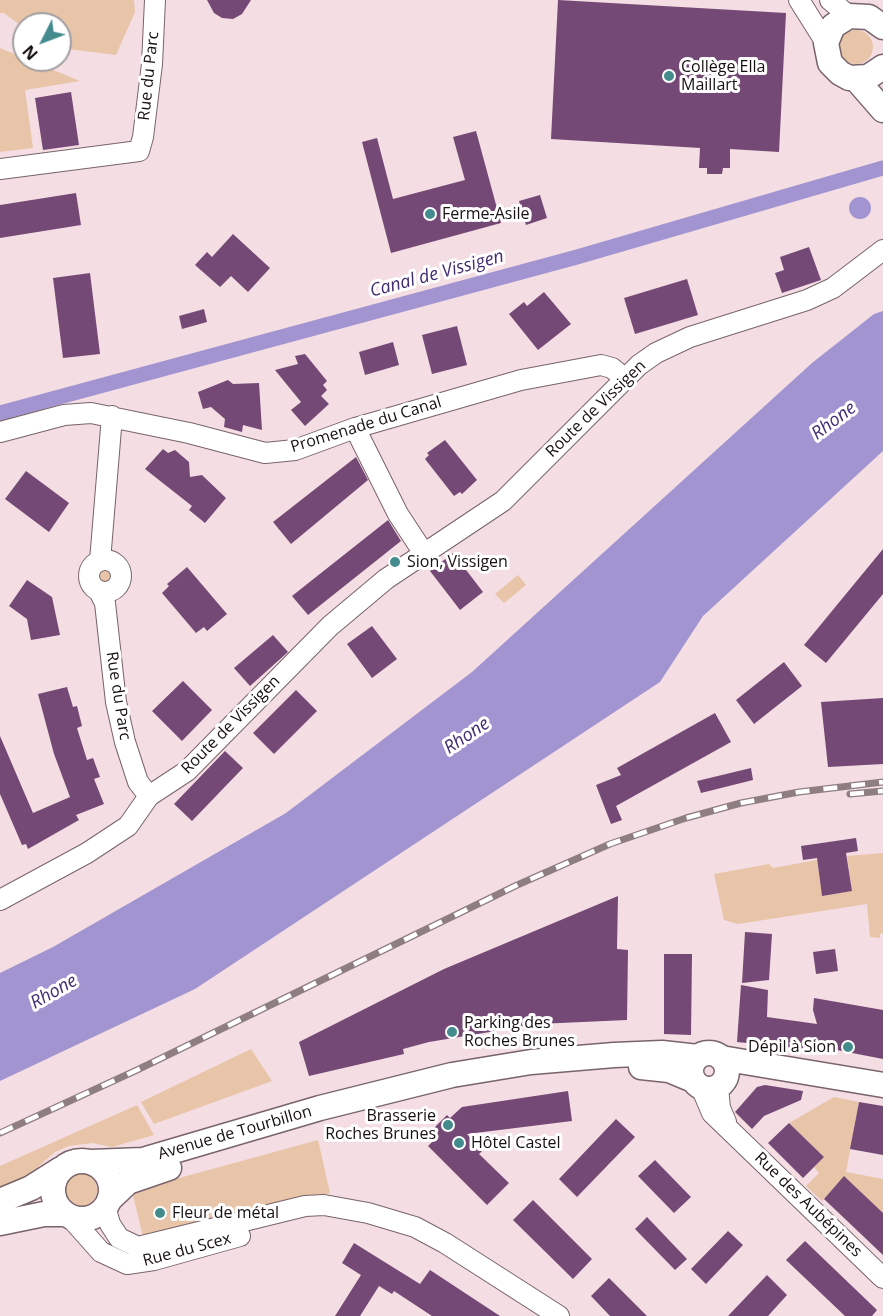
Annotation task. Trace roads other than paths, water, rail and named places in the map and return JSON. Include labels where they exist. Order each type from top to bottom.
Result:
[{"type":"main road","points":[[874,97],[834,67],[826,51],[826,43],[833,26],[862,10],[883,27]]},
{"type":"main road","points":[[874,97],[868,77],[883,67]]},
{"type":"main road","name":"Avenue de Tourbillon","points":[[91,1162],[143,1160],[320,1108],[452,1075],[531,1062],[603,1055],[662,1053],[709,1075]]},
{"type":"main road","name":"Avenue de Tourbillon","points":[[107,1203],[137,1177],[298,1130],[485,1083],[551,1074],[646,1067],[709,1075],[811,1074],[883,1085]]},
{"type":"main road","points":[[0,1200],[31,1188],[72,1162],[91,1162],[102,1169],[109,1179],[107,1203],[97,1215],[88,1218],[44,1214],[0,1223]]},
{"type":"main road","points":[[61,1169],[55,1177],[52,1190],[56,1203],[67,1215]]},
{"type":"street","name":"Rue du Parc","points":[[0,169],[138,151],[143,137],[152,64],[156,0]]},
{"type":"street","points":[[799,0],[826,43]]},
{"type":"street","points":[[830,0],[862,10]]},
{"type":"street","name":"Route de Vissigen","points":[[0,900],[119,833],[133,821],[149,796],[187,771],[330,626],[386,579],[423,552],[503,501],[624,378],[656,353],[690,337],[807,300],[833,288],[883,250]]},
{"type":"street","name":"Promenade du Canal","points":[[0,432],[72,413],[112,416],[189,434],[259,454],[295,450],[355,428],[480,391],[586,367],[607,366],[624,378]]},
{"type":"street","name":"Rue du Parc","points":[[112,416],[100,561],[92,566],[89,576],[92,585],[99,591],[105,603],[116,702],[124,742],[138,782],[149,796]]},
{"type":"street","points":[[355,428],[398,514],[423,552]]},
{"type":"street","name":"Rue des Aubépines","points":[[709,1075],[712,1113],[883,1278]]},
{"type":"street","name":"Rue du Scex","points":[[107,1203],[110,1224],[119,1238],[138,1247],[305,1206],[324,1205],[393,1220],[438,1239],[559,1316]]},
{"type":"street","name":"Rue du Scex","points":[[67,1215],[101,1252],[121,1262],[134,1264],[291,1222],[357,1212]]},
{"type":"water","points":[[860,197],[868,200],[871,208],[868,216],[860,219],[852,216],[849,208],[852,200]]},
{"type":"water","name":"Rhone","points":[[883,311],[883,451],[703,616],[660,682],[195,989],[0,1081],[0,973],[53,947],[286,813],[472,672],[812,363],[874,314]]},
{"type":"waterway","name":"Canal de Vissigen","points":[[0,413],[577,257],[883,168]]},
{"type":"railway","points":[[0,1133],[137,1070],[515,886],[610,844],[686,818],[741,803],[799,792],[883,782]]},
{"type":"railway","points":[[850,794],[883,791]]},
{"type":"place","name":"Collège Ella Maillart","points":[[669,76]]},
{"type":"place","name":"Ferme-Asile","points":[[430,214]]},
{"type":"place","name":"Sion, Vissigen","points":[[395,562]]},
{"type":"place","name":"Parking des Roches Brunes","points":[[452,1032]]},
{"type":"place","name":"Dépil à Sion","points":[[848,1047]]},
{"type":"place","name":"Brasserie Roches Brunes","points":[[448,1125]]},
{"type":"place","name":"Hôtel Castel","points":[[459,1143]]},
{"type":"place","name":"Fleur de métal","points":[[160,1213]]}]
